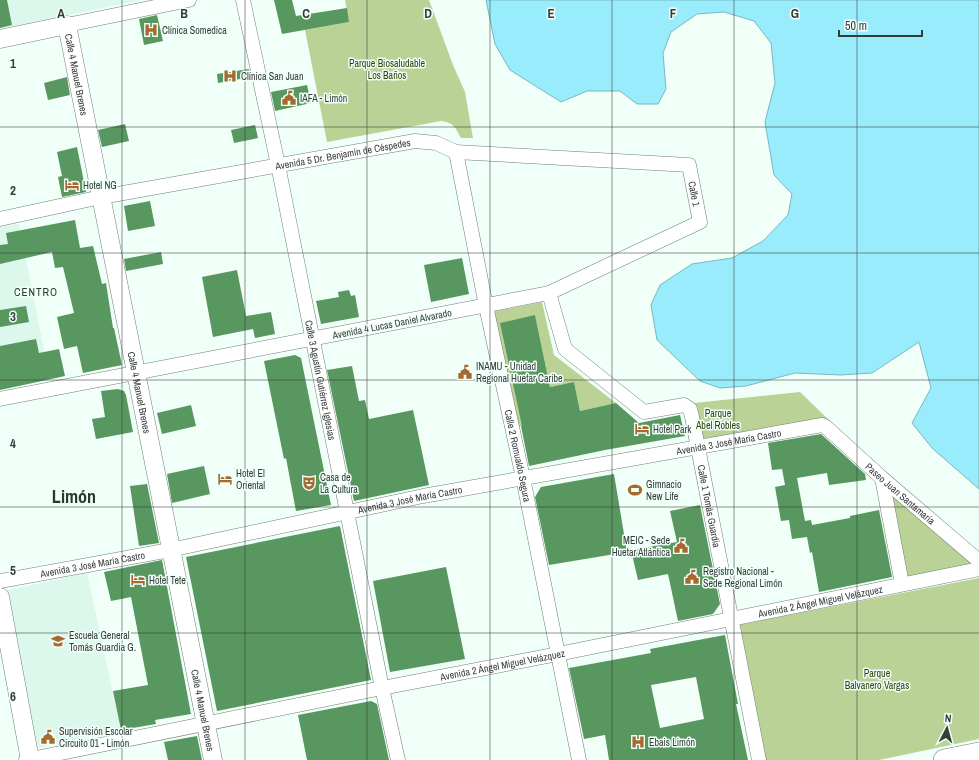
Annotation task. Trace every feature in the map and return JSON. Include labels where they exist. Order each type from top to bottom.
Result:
[{"type":"highway","points":[[944,760],[979,753]]},
{"type":"main road","points":[[0,39],[67,25]]},
{"type":"main road","name":"Calle 4 Manuel Brenes","points":[[67,25],[137,372],[170,550],[213,760]]},
{"type":"main road","points":[[0,597],[29,760]]},
{"type":"street","points":[[67,25],[189,0]]},
{"type":"street","name":"Calle 3 Agustín Gutiérrez Iglesias","points":[[243,0],[278,165],[382,688],[398,760]]},
{"type":"street","name":"Avenida 5 Dr. Benjamín de Céspedes","points":[[0,219],[101,197],[415,141],[436,143],[456,152],[689,165]]},
{"type":"street","name":"Calle 2 Romualdo Segura","points":[[456,152],[579,760]]},
{"type":"street","name":"Calle 1","points":[[689,165],[700,222]]},
{"type":"street","name":"Avenida 4 Lucas Daniel Alvarado","points":[[0,400],[137,372],[549,293],[700,222]]},
{"type":"street","name":"Calle 1 Tomás Guardia","points":[[549,293],[565,349],[644,412],[684,405],[690,409],[759,760]]},
{"type":"street","name":"Avenida 3 José María Castro","points":[[0,581],[170,550],[423,496],[822,425]]},
{"type":"street","name":"Paseo Juan Santamaría","points":[[822,425],[979,561]]},
{"type":"street","points":[[882,478],[902,584]]},
{"type":"street","name":"Avenida 2 Ángel Miguel Velázquez","points":[[29,760],[979,569]]},
{"type":"shaded area","points":[[0,0],[142,0],[0,29]]},
{"type":"shaded area","points":[[19,224],[50,380],[0,390],[0,227]]},
{"type":"shaded area","name":"Escuela General Tomás Guardia G.","points":[[87,573],[121,730],[37,748],[4,591]]},
{"type":"green space","name":"Parque Biosaludable Los Baños","points":[[345,0],[429,0],[453,65],[465,92],[473,138],[461,138],[454,126],[441,121],[327,142],[305,30],[349,22]]},
{"type":"green space","points":[[542,302],[554,355],[616,403],[580,411],[574,382],[550,387],[535,316],[501,323],[544,422],[517,427],[491,312]]},
{"type":"green space","name":"Parque Abel Robles","points":[[800,392],[830,421],[703,439],[694,403]]},
{"type":"green space","points":[[892,496],[979,564],[907,579]]},
{"type":"green space","name":"Parque Balvanero Vargas","points":[[979,578],[979,739],[879,760],[765,760],[738,625]]},
{"type":"water","points":[[486,0],[979,0],[979,489],[932,448],[912,423],[931,388],[919,342],[872,373],[841,375],[795,373],[746,386],[720,388],[700,381],[657,340],[651,305],[660,285],[692,264],[732,258],[763,241],[788,215],[792,194],[774,175],[765,122],[775,83],[771,43],[754,21],[724,12],[697,14],[671,32],[663,53],[666,89],[658,104],[637,104],[620,91],[587,91],[561,102],[510,70],[495,44]]},
{"type":"building","points":[[0,0],[7,0],[12,25],[0,28]]},
{"type":"building","points":[[274,0],[292,0],[296,16],[347,8],[349,22],[282,34]]},
{"type":"building","name":"Clínica Somedica","points":[[157,15],[163,41],[144,45],[139,19]]},
{"type":"building","name":"Clínica San Juan","points":[[249,69],[251,77],[218,83],[217,74]]},
{"type":"building","points":[[67,77],[70,95],[48,100],[44,83]]},
{"type":"building","name":"IAFA - Limón","points":[[307,85],[311,103],[275,111],[271,92]]},
{"type":"building","points":[[125,124],[129,141],[102,147],[98,130]]},
{"type":"building","points":[[255,125],[258,138],[234,143],[231,130]]},
{"type":"building","points":[[77,147],[86,192],[62,197],[58,177],[62,176],[57,152]]},
{"type":"building","points":[[150,201],[155,226],[128,231],[124,206]]},
{"type":"building","points":[[75,220],[80,248],[93,246],[102,284],[106,283],[113,328],[122,365],[83,373],[77,346],[64,349],[57,317],[74,313],[63,267],[55,268],[52,252],[0,264],[0,245],[8,244],[6,233]]},
{"type":"building","points":[[161,252],[163,264],[126,271],[124,259]]},
{"type":"building","points":[[462,258],[469,294],[431,302],[424,265]]},
{"type":"building","points":[[237,270],[246,316],[271,312],[275,334],[255,338],[253,329],[213,337],[202,277]]},
{"type":"building","points":[[349,290],[351,296],[355,295],[359,317],[321,324],[316,301],[339,297],[338,292]]},
{"type":"building","points":[[26,306],[29,322],[0,327],[0,310]]},
{"type":"building","points":[[535,315],[550,387],[574,382],[580,411],[616,403],[639,423],[680,415],[685,436],[605,450],[529,466],[500,323]]},
{"type":"building","points":[[36,339],[39,353],[59,349],[65,376],[0,390],[0,346]]},
{"type":"building","points":[[295,355],[301,358],[331,505],[296,511],[286,458],[284,459],[264,361]]},
{"type":"building","points":[[352,366],[359,401],[365,400],[369,419],[413,410],[429,485],[354,501],[327,370]]},
{"type":"building","points":[[118,389],[124,391],[126,395],[133,432],[96,439],[92,419],[105,417],[101,391]]},
{"type":"building","points":[[191,405],[196,426],[162,434],[157,413]]},
{"type":"building","points":[[821,434],[865,474],[866,480],[829,485],[827,473],[797,478],[805,521],[811,520],[812,525],[850,518],[850,516],[879,510],[892,577],[819,592],[812,552],[810,553],[807,537],[792,539],[789,520],[781,521],[775,487],[785,485],[782,469],[772,470],[768,443]]},
{"type":"building","points":[[204,466],[210,494],[172,503],[167,474]]},
{"type":"building","points":[[614,474],[627,552],[549,565],[535,497],[541,487]]},
{"type":"building","points":[[147,484],[159,543],[139,546],[130,486]]},
{"type":"building","name":"MEIC - Sede Huetar Atlántica","points":[[700,505],[720,604],[713,614],[678,621],[668,574],[638,580],[631,550],[677,542],[670,511]]},
{"type":"building","points":[[340,526],[371,680],[217,711],[186,557]]},
{"type":"building","points":[[162,560],[191,714],[155,720],[156,724],[121,730],[113,691],[148,685],[131,597],[111,601],[104,572]]},
{"type":"building","points":[[446,567],[465,659],[390,672],[373,581]]},
{"type":"building","points":[[725,635],[738,704],[736,704],[748,760],[609,760],[605,735],[584,739],[569,668],[651,653],[650,649]],"holes":[[[696,677],[704,719],[660,728],[651,685]]]},
{"type":"building","points":[[371,701],[377,704],[389,760],[307,760],[298,715]]},
{"type":"building","points":[[197,736],[202,760],[168,760],[164,742]]},
{"type":"place","name":"Clínica Somedica","points":[[151,30]]},
{"type":"place","name":"Clínica San Juan","points":[[230,76]]},
{"type":"place","name":"IAFA - Limón","points":[[289,98]]},
{"type":"place","name":"Hotel NG","points":[[72,185]]},
{"type":"place","name":"INAMU - Unidad Regional Huetar Caribe","points":[[465,372]]},
{"type":"place","name":"Hotel Park","points":[[642,429]]},
{"type":"place","name":"Hotel El Oriental","points":[[225,479]]},
{"type":"place","name":"Casa de La Cultura","points":[[309,483]]},
{"type":"place","name":"Gimnacio New Life","points":[[635,490]]},
{"type":"place","name":"MEIC - Sede Huetar Atlántica","points":[[681,546]]},
{"type":"place","name":"Registro Nacional - Sede Regional Limón","points":[[692,577]]},
{"type":"place","name":"Hotel Tete","points":[[138,580]]},
{"type":"place","name":"Escuela General Tomás Guardia G.","points":[[58,641]]},
{"type":"place","name":"Supervisión Escolar Circuito 01 - Limón","points":[[48,737]]},
{"type":"place","name":"Ebais Limón","points":[[638,742]]},
{"type":"district","name":"CENTRO","points":[[36,292]]},
{"type":"district","name":"Limón","points":[[74,496]]}]
